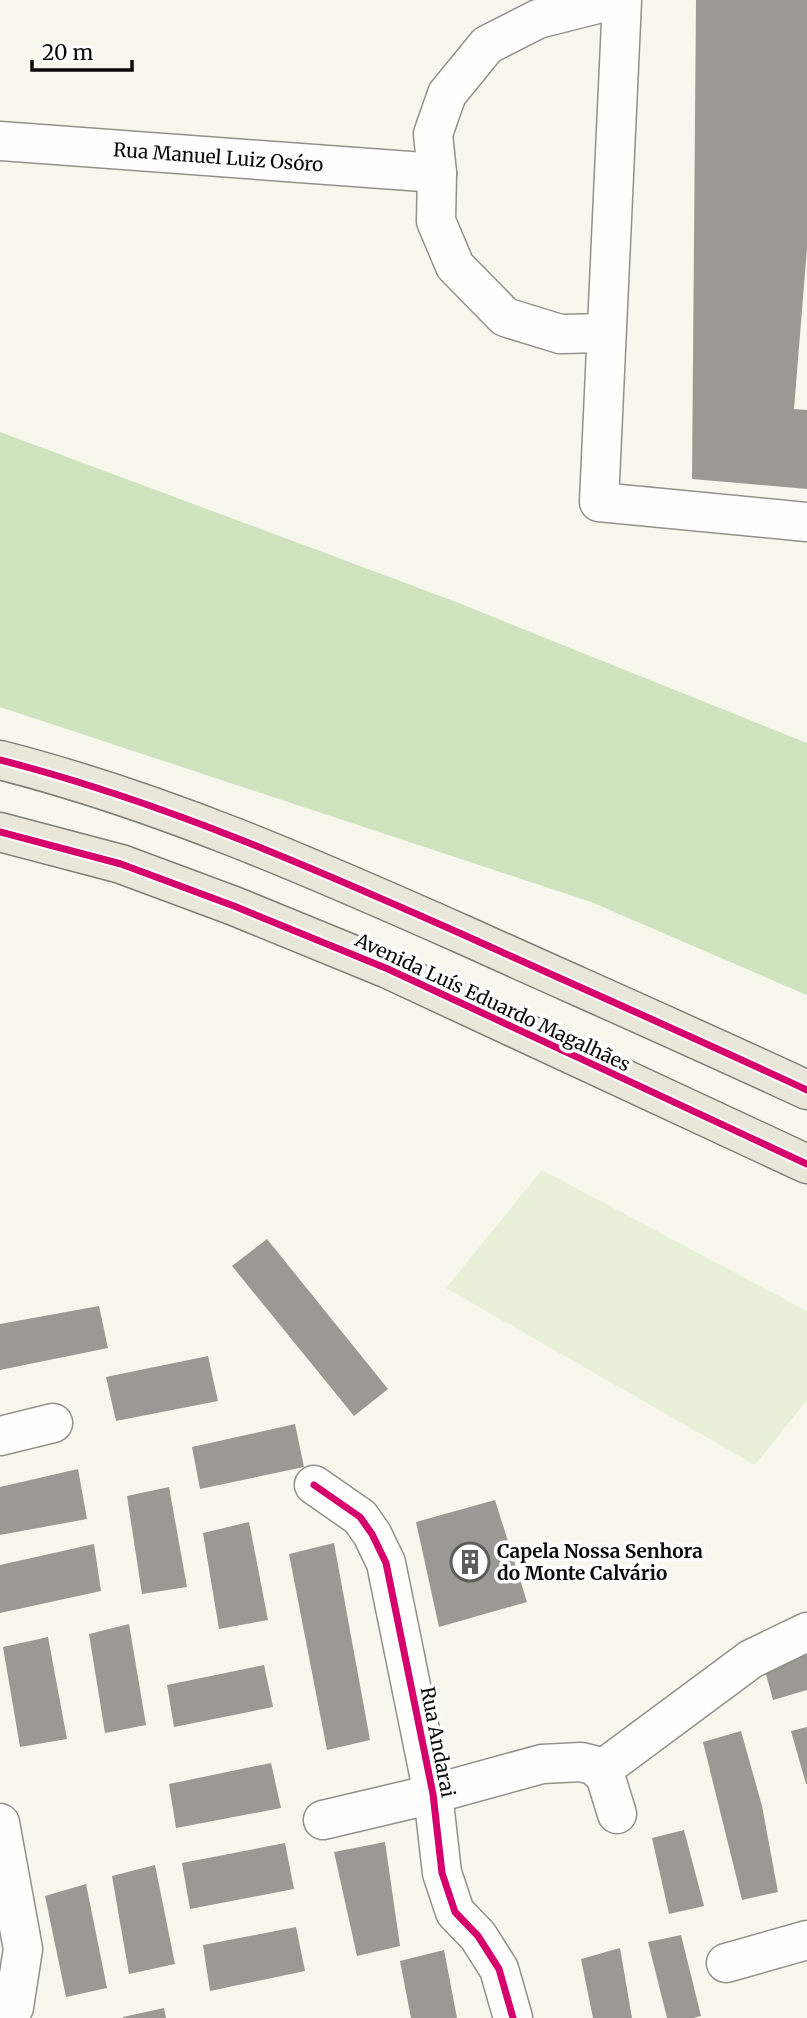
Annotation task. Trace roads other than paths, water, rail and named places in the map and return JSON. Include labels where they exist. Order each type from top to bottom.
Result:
[{"type":"main road","points":[[0,760],[62,776],[244,839],[807,1090]]},
{"type":"main road","name":"Avenida Luís Eduardo Magalhães","points":[[0,832],[121,863],[388,969],[807,1164]]},
{"type":"street","points":[[606,333],[560,334],[505,317],[455,267],[436,221],[433,134],[447,94],[487,45],[538,19],[613,0]]},
{"type":"street","points":[[622,0],[599,502],[807,522]]},
{"type":"street","name":"Rua Manuel Luiz Osóro","points":[[0,141],[436,173]]},
{"type":"street","points":[[0,1436],[52,1423]]},
{"type":"street","name":"Rua Andarai","points":[[314,1485],[360,1517],[386,1563],[433,1794],[442,1873],[455,1912],[478,1936],[499,1969],[513,2018]]},
{"type":"street","points":[[600,1771],[751,1659],[807,1632]]},
{"type":"street","points":[[323,1820],[542,1764],[581,1762],[593,1765],[605,1775],[617,1814]]},
{"type":"street","points":[[0,1823],[23,1949],[14,2007],[9,2018]]},
{"type":"street","points":[[726,1963],[807,1940]]},
{"type":"place","name":"Capela Nossa Senhora do Monte Calvário","points":[[470,1562]]}]
